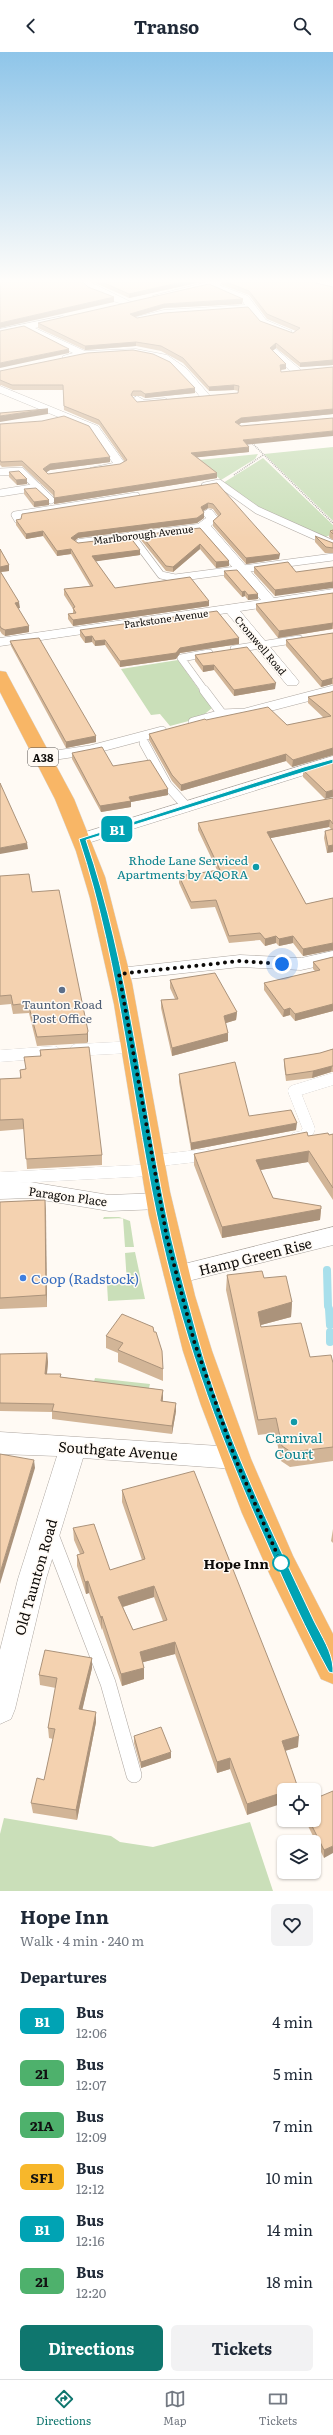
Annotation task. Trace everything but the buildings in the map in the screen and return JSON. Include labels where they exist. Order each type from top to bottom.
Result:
[{"type":"main road","name":"A38","points":[[0,676],[43,757],[82,839],[95,876],[119,974],[134,1047],[153,1166],[176,1275],[205,1378],[235,1458],[276,1552],[311,1628],[333,1668]]},
{"type":"street","points":[[180,368],[206,396]]},
{"type":"street","points":[[293,368],[297,372]]},
{"type":"street","points":[[285,373],[310,371]]},
{"type":"street","points":[[0,389],[94,428],[120,465],[80,472]]},
{"type":"street","points":[[192,398],[220,395]]},
{"type":"street","points":[[137,399],[141,403],[179,399]]},
{"type":"street","points":[[49,420],[64,416]]},
{"type":"street","points":[[202,527],[213,519],[208,513]]},
{"type":"street","name":"Marlborough Avenue","points":[[79,543],[202,527],[207,529],[270,602]]},
{"type":"street","name":"Parkstone Avenue","points":[[0,642],[333,593]]},
{"type":"street","name":"Cromwell Road","points":[[230,608],[292,682]]},
{"type":"street","points":[[82,839],[137,824],[333,761]]},
{"type":"street","points":[[119,974],[245,961],[301,964],[333,957]]},
{"type":"street","name":"Paragon Place","points":[[0,1191],[30,1190],[88,1201],[109,1203],[160,1201]]},
{"type":"street","name":"Hamp Green Rise","points":[[176,1275],[333,1236]]},
{"type":"street","name":"Southgate Avenue","points":[[0,1443],[73,1446],[235,1458]]},
{"type":"street","name":"Old Taunton Road","points":[[0,1709],[32,1579],[49,1529],[73,1446]]},
{"type":"lane","points":[[0,472],[21,471],[52,500]]},
{"type":"lane","points":[[197,487],[219,483],[257,510],[333,544]]},
{"type":"lane","points":[[0,492],[38,487]]},
{"type":"lane","points":[[18,520],[15,515],[147,495]]},
{"type":"lane","points":[[131,536],[161,575],[175,578],[333,557]]},
{"type":"lane","points":[[222,714],[181,658],[309,638]]},
{"type":"lane","points":[[185,724],[222,714],[245,713],[333,690]]},
{"type":"lane","points":[[43,757],[90,750],[170,729]]},
{"type":"lane","points":[[144,743],[167,785],[186,807]]},
{"type":"lane","points":[[0,1056],[134,1047]]},
{"type":"lane","points":[[283,1140],[305,1136],[309,1130],[294,1091],[333,1079]]},
{"type":"lane","points":[[0,1178],[153,1166],[218,1153]]},
{"type":"lane","points":[[49,1529],[94,1646],[124,1731],[134,1775]]},
{"type":"path","points":[[250,440],[263,455],[333,523]]},
{"type":"path","points":[[219,483],[263,455]]},
{"type":"green space","points":[[333,447],[333,521],[264,454]]},
{"type":"green space","points":[[258,454],[255,459],[221,480],[199,460]]},
{"type":"green space","points":[[263,458],[333,525],[333,534],[323,538],[263,511],[223,483]]},
{"type":"green space","points":[[178,660],[212,708],[200,718],[170,726],[160,714],[151,715],[121,669]]},
{"type":"green space","points":[[104,1217],[119,1217],[122,1218],[103,1219]]},
{"type":"green space","points":[[123,1218],[130,1221],[134,1247],[125,1247]]},
{"type":"green space","points":[[135,1252],[145,1299],[108,1301],[107,1284],[127,1283],[125,1253]]},
{"type":"green space","points":[[95,1378],[150,1384],[147,1396],[92,1389]]},
{"type":"green space","points":[[4,1818],[111,1836],[120,1842],[153,1847],[250,1822],[273,1891],[0,1891],[0,1834]]},
{"type":"waterway","points":[[327,1270],[328,1306]]},
{"type":"waterway","points":[[329,1309],[330,1325]]},
{"type":"waterway","points":[[330,1332],[330,1342]]},
{"type":"bus line","name":"B1","points":[[333,761],[306,768],[137,824],[82,839],[95,876],[119,974],[134,1047],[154,1170],[167,1238],[205,1378],[235,1458],[269,1538],[311,1628],[333,1668]]},
{"type":"place","name":"Rhode Lane Serviced Apartments by AQORA","points":[[256,867]]},
{"type":"place","name":"Taunton Road Post Office","points":[[62,990]]},
{"type":"place","name":"Coop (Radstock)","points":[[23,1278]]},
{"type":"place","name":"Carnival Court","points":[[294,1422]]},
{"type":"place","name":"Hope Inn","points":[[281,1563]]},
{"type":"route","points":[[281,1563],[235,1458],[205,1378],[194,1341],[167,1238],[154,1170],[134,1047],[119,974],[240,961],[282,964]]}]
